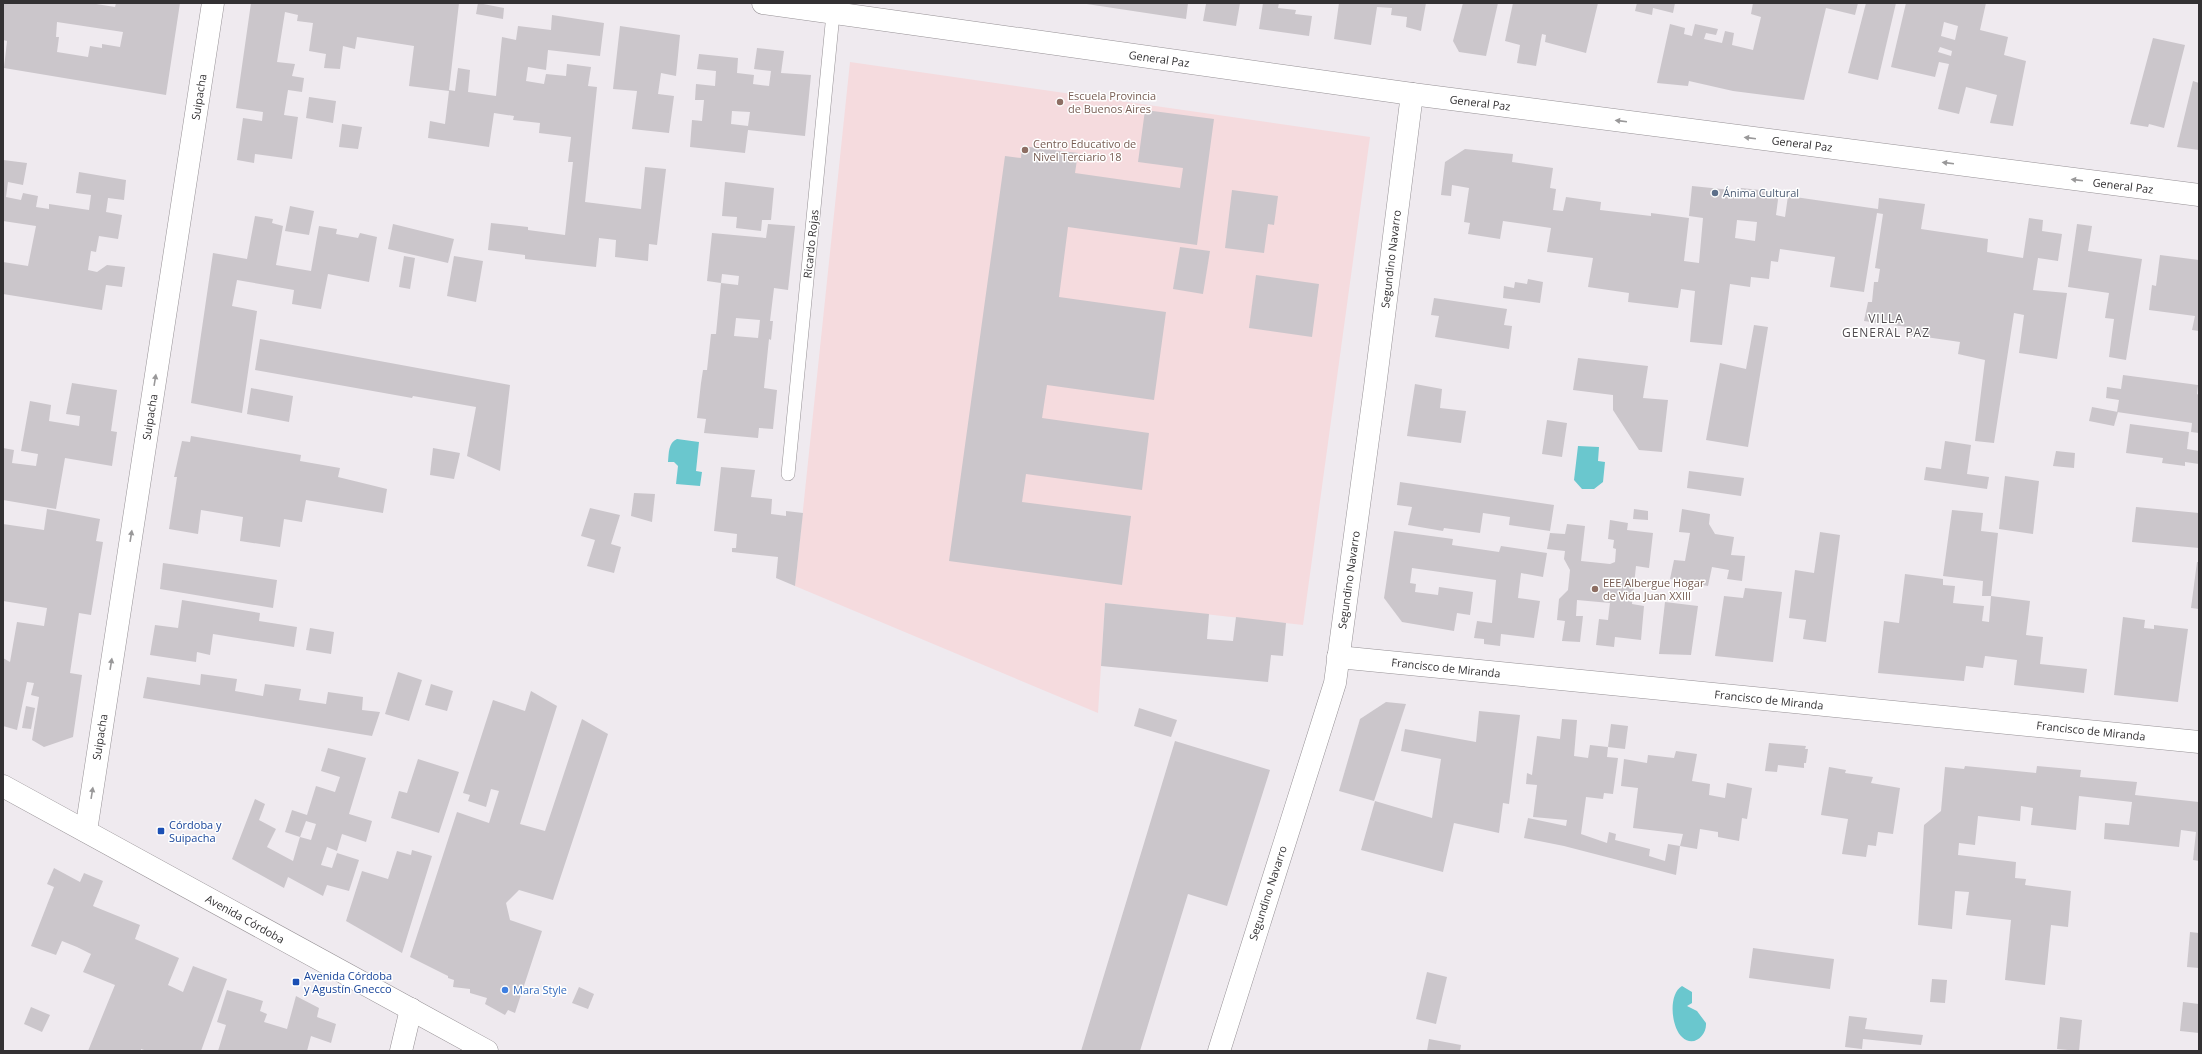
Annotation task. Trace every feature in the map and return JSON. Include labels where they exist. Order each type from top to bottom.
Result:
[{"type":"street","name":"Suipacha","points":[[86,831],[214,3]]},
{"type":"street","name":"General Paz","points":[[763,3],[1412,94],[2199,195]]},
{"type":"street","name":"Segundino Navarro","points":[[1219,1051],[1332,690],[1338,657],[1375,387],[1412,94]]},
{"type":"street","name":"Francisco de Miranda","points":[[1338,657],[2199,742]]},
{"type":"street","name":"Avenida Córdoba","points":[[3,786],[487,1051]]},
{"type":"street","points":[[401,1051],[411,1009]]},
{"type":"lane","name":"Ricardo Rojas","points":[[788,474],[833,14]]},
{"type":"shaded area","points":[[850,62],[1370,137],[1303,625],[1105,603],[1098,713],[795,586]]},
{"type":"water","points":[[677,439],[699,442],[696,471],[702,472],[700,486],[676,484],[678,466],[674,462],[668,462],[670,446]]},
{"type":"water","points":[[1578,446],[1599,447],[1598,461],[1605,462],[1603,482],[1594,489],[1582,489],[1574,480]]},
{"type":"water","points":[[1682,986],[1692,992],[1692,1003],[1687,1006],[1697,1011],[1706,1023],[1706,1028],[1702,1036],[1695,1041],[1686,1040],[1682,1037],[1675,1026],[1673,1019],[1673,1003],[1678,990]]},
{"type":"building","points":[[3,3],[90,3],[115,7],[116,3],[180,3],[166,95],[4,68],[7,41],[3,40]],"holes":[[[57,22],[123,32],[120,47],[102,44],[102,48],[90,46],[88,57],[57,52],[59,37],[56,37]]]},
{"type":"building","points":[[251,3],[459,3],[449,90],[455,91],[458,68],[470,70],[468,92],[496,96],[502,37],[516,40],[518,26],[551,30],[552,15],[604,23],[600,56],[548,50],[546,70],[528,67],[526,81],[544,84],[546,74],[566,76],[567,64],[591,67],[588,86],[597,87],[585,202],[641,209],[645,167],[666,169],[657,245],[649,244],[648,261],[615,257],[616,240],[599,238],[596,267],[525,259],[525,255],[488,250],[491,223],[528,227],[528,230],[565,235],[573,162],[568,162],[571,137],[539,133],[540,123],[513,120],[514,116],[494,113],[489,147],[428,138],[430,121],[445,124],[449,91],[409,86],[414,46],[357,37],[355,49],[343,46],[340,69],[324,68],[326,54],[309,51],[313,23],[297,21],[298,15],[285,12],[277,62],[295,64],[292,76],[304,78],[302,92],[288,90],[284,115],[298,117],[292,159],[255,154],[254,163],[237,160],[243,118],[262,121],[263,112],[236,108]]},
{"type":"building","points":[[478,3],[504,8],[503,19],[476,14]]},
{"type":"building","points":[[1080,3],[1188,3],[1186,19]]},
{"type":"building","points":[[1201,3],[1240,3],[1236,26],[1203,21],[1206,4]]},
{"type":"building","points":[[1263,3],[1279,3],[1278,8],[1296,10],[1295,14],[1312,16],[1309,36],[1259,29]]},
{"type":"building","points":[[1339,3],[1426,3],[1421,31],[1406,27],[1407,17],[1391,15],[1392,8],[1377,7],[1371,45],[1334,39]]},
{"type":"building","points":[[1463,3],[1498,3],[1486,56],[1459,52],[1453,41]]},
{"type":"building","points":[[1513,3],[1598,3],[1586,53],[1545,42],[1546,35],[1542,34],[1536,66],[1517,63],[1520,45],[1505,41]]},
{"type":"building","points":[[1637,3],[1675,3],[1673,13],[1653,8],[1652,15],[1635,11]]},
{"type":"building","points":[[1753,3],[1858,3],[1855,15],[1826,8],[1804,100],[1733,91],[1689,81],[1688,86],[1657,83],[1670,24],[1685,28],[1684,34],[1692,36],[1695,24],[1718,29],[1716,35],[1706,33],[1704,39],[1722,43],[1725,31],[1734,33],[1732,45],[1753,50],[1761,17],[1751,14]]},
{"type":"building","points":[[1866,3],[1896,3],[1878,80],[1848,73]]},
{"type":"building","points":[[1906,3],[1986,3],[1980,30],[2008,37],[2004,55],[2026,61],[2013,126],[1990,123],[1997,95],[1966,87],[1959,114],[1938,109],[1949,64],[1939,62],[1935,77],[1891,67]],"holes":[[[1944,22],[1958,26],[1955,40],[1941,36]],[[1940,47],[1952,51],[1951,56],[1938,52]]]},
{"type":"building","points":[[620,26],[680,35],[676,76],[661,73],[658,94],[674,96],[669,133],[632,129],[637,91],[613,89]]},
{"type":"building","points":[[2153,38],[2185,45],[2164,128],[2149,124],[2148,127],[2130,124]]},
{"type":"building","points":[[757,48],[784,51],[781,73],[811,75],[805,136],[748,130],[745,153],[690,147],[692,120],[702,121],[704,100],[695,100],[696,84],[715,86],[716,71],[697,69],[699,54],[738,58],[737,73],[754,75],[753,84],[769,86],[771,71],[754,69]],"holes":[[[732,111],[750,112],[748,126],[731,124]]]},
{"type":"building","points":[[2193,81],[2199,83],[2199,150],[2177,147]]},
{"type":"building","points":[[309,97],[336,101],[333,123],[306,118]]},
{"type":"building","points":[[1145,110],[1214,119],[1197,245],[1068,227],[1059,297],[1166,312],[1154,400],[1047,385],[1042,418],[1149,433],[1142,490],[1026,474],[1022,502],[1131,516],[1122,585],[949,561],[1005,156],[1021,158],[1022,146],[1078,153],[1075,173],[1180,188],[1183,168],[1138,162]]},
{"type":"building","points":[[342,124],[362,127],[358,149],[339,147]]},
{"type":"building","points":[[1465,149],[1513,154],[1512,162],[1553,168],[1550,188],[1556,189],[1553,210],[1563,211],[1566,197],[1601,202],[1600,210],[1651,216],[1651,213],[1689,218],[1684,261],[1699,263],[1703,218],[1689,216],[1692,186],[1741,191],[1741,188],[1779,192],[1776,215],[1785,217],[1788,196],[1878,209],[1879,198],[1925,204],[1921,229],[1988,239],[1987,252],[2023,258],[2029,218],[2043,220],[2042,231],[2062,234],[2058,261],[2038,258],[2033,290],[2067,293],[2057,359],[2019,353],[2024,315],[2014,313],[1994,443],[1975,441],[1985,360],[1958,354],[1960,342],[1905,334],[1907,327],[1864,321],[1868,302],[1872,302],[1874,282],[1878,282],[1880,269],[1875,268],[1883,214],[1877,213],[1864,292],[1830,287],[1835,257],[1780,249],[1778,262],[1771,261],[1769,279],[1751,277],[1750,287],[1730,284],[1722,345],[1690,342],[1695,291],[1681,289],[1678,308],[1628,302],[1629,293],[1588,287],[1593,258],[1547,252],[1551,228],[1503,221],[1500,239],[1468,234],[1470,223],[1464,222],[1469,188],[1452,185],[1451,196],[1441,195],[1445,162]],"holes":[[[1737,220],[1757,222],[1755,241],[1735,238]]]},
{"type":"building","points":[[3,160],[27,163],[23,185],[8,182],[6,197],[21,200],[23,193],[38,196],[36,207],[49,209],[49,204],[89,210],[91,195],[76,193],[79,172],[126,180],[124,200],[108,198],[106,212],[122,215],[118,239],[99,236],[96,252],[91,251],[88,270],[97,272],[107,265],[125,267],[122,287],[106,285],[102,310],[3,294],[3,262],[28,266],[36,226],[3,221]]},
{"type":"building","points":[[725,182],[774,188],[771,220],[762,220],[761,231],[736,228],[737,217],[722,216]]},
{"type":"building","points":[[1232,190],[1278,196],[1274,225],[1268,224],[1264,253],[1225,248]]},
{"type":"building","points":[[290,206],[314,211],[309,235],[285,231]]},
{"type":"building","points":[[255,216],[273,219],[272,223],[283,226],[276,265],[311,271],[319,226],[337,229],[336,234],[358,238],[360,233],[377,237],[369,282],[328,274],[321,309],[292,304],[294,290],[237,280],[232,306],[257,311],[242,413],[191,403],[213,253],[247,259]]},
{"type":"building","points":[[393,224],[454,239],[448,263],[388,249]]},
{"type":"building","points":[[768,224],[795,226],[788,290],[774,288],[770,321],[773,321],[771,340],[769,339],[764,388],[777,390],[773,429],[759,428],[758,438],[704,433],[706,419],[697,418],[703,370],[707,370],[711,334],[716,334],[721,283],[707,281],[712,233],[766,238]],"holes":[[[722,274],[739,276],[738,285],[721,283]],[[736,318],[760,320],[758,338],[734,336]]]},
{"type":"building","points":[[2077,224],[2092,226],[2088,251],[2142,259],[2126,360],[2109,357],[2114,319],[2105,318],[2109,293],[2068,287]]},
{"type":"building","points":[[1180,247],[1210,251],[1203,294],[1173,289]]},
{"type":"building","points":[[2160,255],[2199,260],[2199,331],[2192,330],[2195,316],[2149,310],[2152,285],[2156,286]]},
{"type":"building","points":[[404,256],[415,258],[410,289],[399,287]]},
{"type":"building","points":[[454,256],[483,261],[476,302],[447,296]]},
{"type":"building","points":[[1256,275],[1319,284],[1312,337],[1249,328]]},
{"type":"building","points":[[1528,279],[1543,282],[1540,303],[1503,298],[1504,286],[1514,288],[1515,282],[1527,284]]},
{"type":"building","points":[[1434,298],[1507,309],[1504,325],[1512,326],[1509,349],[1435,337],[1439,316],[1431,315]]},
{"type":"building","points":[[1754,325],[1768,327],[1748,447],[1706,440],[1720,363],[1746,369]]},
{"type":"building","points":[[260,339],[510,385],[500,471],[467,456],[476,407],[413,396],[412,398],[255,370]]},
{"type":"building","points":[[1578,358],[1648,366],[1643,398],[1668,400],[1662,452],[1639,450],[1613,410],[1613,395],[1573,390]]},
{"type":"building","points":[[2123,375],[2198,385],[2199,433],[2191,432],[2192,423],[2117,412],[2119,400],[2106,398],[2107,387],[2121,389]]},
{"type":"building","points":[[72,383],[117,390],[111,431],[117,432],[112,466],[65,458],[56,509],[3,500],[3,448],[14,450],[12,463],[36,466],[38,454],[21,451],[30,401],[51,405],[49,421],[79,426],[80,416],[66,414]]},
{"type":"building","points":[[1415,384],[1442,389],[1440,408],[1466,411],[1461,443],[1407,436]]},
{"type":"building","points":[[251,388],[293,396],[289,422],[247,414]]},
{"type":"building","points":[[2092,407],[2118,412],[2114,426],[2089,421]]},
{"type":"building","points":[[1547,420],[1567,423],[1562,457],[1542,454]]},
{"type":"building","points":[[2130,424],[2189,432],[2187,449],[2199,451],[2199,464],[2185,462],[2185,466],[2162,463],[2163,458],[2126,453]]},
{"type":"building","points":[[191,436],[301,455],[300,461],[340,468],[338,477],[387,489],[383,513],[306,500],[302,522],[284,519],[280,547],[240,541],[243,517],[201,510],[198,534],[169,529],[177,477],[174,477],[182,441],[190,442]]},
{"type":"building","points":[[1945,441],[1971,445],[1967,474],[1989,477],[1987,489],[1924,480],[1926,467],[1941,469]]},
{"type":"building","points":[[433,448],[460,453],[454,479],[430,475]]},
{"type":"building","points":[[2056,451],[2075,453],[2074,468],[2053,466]]},
{"type":"building","points":[[721,467],[755,470],[751,497],[772,499],[771,514],[786,516],[786,511],[803,513],[795,586],[776,578],[778,557],[732,552],[732,548],[736,548],[737,534],[714,531]]},
{"type":"building","points":[[1689,471],[1744,478],[1741,496],[1687,488]]},
{"type":"building","points":[[2005,476],[2039,481],[2033,534],[1999,529]]},
{"type":"building","points":[[1400,482],[1554,505],[1550,531],[1509,525],[1510,517],[1483,513],[1480,533],[1444,528],[1443,531],[1408,525],[1412,507],[1397,505]]},
{"type":"building","points":[[634,493],[655,494],[652,522],[631,516]]},
{"type":"building","points":[[2136,507],[2199,513],[2199,548],[2132,542]]},
{"type":"building","points":[[590,508],[620,515],[611,544],[621,547],[614,573],[587,566],[595,540],[581,536]]},
{"type":"building","points":[[47,509],[100,519],[96,541],[103,542],[91,615],[79,613],[70,673],[82,675],[73,737],[44,747],[32,740],[39,697],[31,695],[34,683],[27,682],[17,730],[3,726],[3,658],[10,662],[17,622],[44,626],[47,608],[3,601],[3,524],[44,530]]},
{"type":"building","points":[[1634,509],[1648,511],[1648,520],[1633,519]]},
{"type":"building","points":[[1682,509],[1710,514],[1709,524],[1715,534],[1734,537],[1731,555],[1745,556],[1742,581],[1727,579],[1729,570],[1712,567],[1708,586],[1670,579],[1674,560],[1685,561],[1690,533],[1679,532]]},
{"type":"building","points":[[1952,510],[1983,513],[1981,531],[1998,533],[1991,596],[1982,596],[1983,581],[1943,576]]},
{"type":"building","points":[[1610,520],[1628,523],[1627,530],[1653,533],[1649,568],[1636,566],[1632,604],[1644,606],[1641,640],[1615,637],[1614,647],[1596,645],[1599,619],[1608,620],[1610,603],[1577,600],[1576,616],[1583,616],[1580,642],[1562,641],[1565,621],[1557,620],[1559,599],[1568,590],[1570,570],[1564,559],[1565,551],[1547,549],[1550,533],[1565,534],[1567,524],[1585,526],[1581,561],[1610,564],[1615,562],[1616,549],[1613,548],[1614,540],[1608,539]]},
{"type":"building","points":[[1394,531],[1453,539],[1452,545],[1499,552],[1501,546],[1547,553],[1543,577],[1521,573],[1518,598],[1540,601],[1534,638],[1501,634],[1500,646],[1484,644],[1484,639],[1474,638],[1477,621],[1492,623],[1496,580],[1412,568],[1410,583],[1416,584],[1415,592],[1438,595],[1439,587],[1473,592],[1470,615],[1457,613],[1454,631],[1402,622],[1384,598]]},
{"type":"building","points":[[1820,532],[1840,535],[1826,642],[1803,639],[1806,620],[1789,618],[1795,570],[1814,573]]},
{"type":"building","points":[[2197,562],[2199,562],[2199,609],[2191,608]]},
{"type":"building","points":[[163,563],[277,580],[273,608],[160,589]]},
{"type":"building","points":[[1905,574],[1943,579],[1943,585],[1955,586],[1953,603],[1984,606],[1982,621],[1989,622],[1991,596],[2030,601],[2026,635],[2043,637],[2040,664],[2087,669],[2084,693],[2014,685],[2017,660],[1985,656],[1983,668],[1966,666],[1964,681],[1878,673],[1884,621],[1899,623]]},
{"type":"building","points":[[1745,588],[1782,592],[1773,662],[1715,656],[1724,596],[1743,598]]},
{"type":"building","points":[[182,600],[260,613],[259,621],[297,627],[294,647],[213,634],[210,655],[197,652],[196,662],[150,655],[155,625],[178,628]]},
{"type":"building","points":[[1665,602],[1698,606],[1691,655],[1659,654]]},
{"type":"building","points":[[1105,603],[1209,614],[1207,639],[1233,641],[1236,617],[1286,623],[1283,656],[1271,655],[1268,682],[1101,666]]},
{"type":"building","points":[[2123,617],[2145,620],[2144,628],[2154,629],[2154,625],[2188,629],[2178,702],[2114,695]]},
{"type":"building","points":[[310,628],[334,632],[331,654],[306,650]]},
{"type":"building","points":[[398,672],[422,680],[409,721],[385,714]]},
{"type":"building","points":[[201,674],[237,679],[235,691],[263,696],[265,684],[301,689],[299,700],[326,704],[328,692],[363,697],[362,710],[380,712],[372,736],[143,698],[147,677],[200,685]]},
{"type":"building","points":[[431,684],[453,691],[447,711],[425,705]]},
{"type":"building","points":[[531,691],[557,706],[520,824],[545,831],[582,719],[608,734],[553,900],[519,890],[506,903],[510,920],[542,931],[515,1013],[508,1010],[505,1015],[485,1004],[487,998],[470,993],[470,989],[453,987],[454,980],[410,957],[457,812],[489,823],[499,791],[491,789],[486,807],[468,801],[470,795],[463,793],[493,700],[525,711]]},
{"type":"building","points":[[1386,702],[1406,704],[1374,801],[1339,791],[1360,719]]},
{"type":"building","points":[[26,706],[35,708],[31,729],[22,728]]},
{"type":"building","points":[[1139,708],[1177,720],[1171,737],[1134,726]]},
{"type":"building","points":[[1479,711],[1520,715],[1509,804],[1503,803],[1499,833],[1454,823],[1443,872],[1361,850],[1375,801],[1432,818],[1441,759],[1401,751],[1405,729],[1476,742]]},
{"type":"building","points":[[1562,719],[1577,720],[1574,756],[1588,758],[1590,745],[1608,747],[1607,757],[1618,758],[1613,794],[1604,793],[1603,799],[1586,797],[1581,834],[1607,843],[1609,832],[1616,834],[1615,840],[1650,849],[1649,856],[1665,861],[1668,844],[1680,846],[1676,875],[1564,846],[1524,838],[1528,818],[1566,826],[1567,820],[1533,817],[1537,785],[1526,784],[1527,773],[1532,775],[1537,736],[1560,739]]},
{"type":"building","points":[[1611,724],[1628,726],[1625,749],[1608,747]]},
{"type":"building","points":[[1175,741],[1270,770],[1227,906],[1188,894],[1140,1051],[1081,1051]]},
{"type":"building","points":[[1769,743],[1806,746],[1805,749],[1808,749],[1804,768],[1778,765],[1777,772],[1765,771]]},
{"type":"building","points":[[328,748],[366,758],[349,814],[372,821],[366,842],[342,834],[337,851],[327,847],[321,865],[332,868],[337,853],[359,860],[349,891],[327,885],[323,896],[288,877],[284,888],[232,859],[255,799],[265,804],[259,820],[276,829],[267,847],[293,861],[300,837],[285,832],[292,810],[307,815],[316,786],[335,792],[340,777],[321,771]],"holes":[[[306,821],[316,824],[311,840],[300,837]]]},
{"type":"building","points":[[1676,751],[1697,754],[1692,781],[1710,784],[1709,795],[1725,798],[1727,783],[1752,788],[1747,819],[1742,818],[1739,841],[1718,837],[1718,832],[1700,829],[1697,849],[1680,846],[1683,834],[1633,828],[1638,788],[1621,786],[1624,759],[1647,763],[1648,755],[1674,758]]},
{"type":"building","points":[[418,759],[459,772],[439,833],[391,818],[399,791],[407,793]]},
{"type":"building","points":[[1965,766],[2036,773],[2037,766],[2081,770],[2080,777],[2137,782],[2135,795],[2199,802],[2199,861],[2193,860],[2196,832],[2181,830],[2179,847],[2104,839],[2105,823],[2129,825],[2132,802],[2079,796],[2076,830],[2031,825],[2033,808],[2021,806],[2020,821],[1978,816],[1975,845],[1959,843],[1958,855],[2016,862],[2015,878],[2026,879],[2025,885],[2071,891],[2068,927],[2051,925],[2045,985],[2005,980],[2011,920],[1966,915],[1969,892],[1955,891],[1952,929],[1918,925],[1924,825],[1941,811],[1945,767],[1964,769]]},
{"type":"building","points":[[1829,767],[1846,770],[1845,773],[1873,777],[1871,783],[1900,788],[1893,834],[1878,832],[1876,846],[1868,845],[1866,857],[1842,854],[1848,819],[1821,815]]},
{"type":"building","points":[[412,850],[432,856],[402,953],[346,921],[362,871],[388,879],[397,851],[411,855]]},
{"type":"building","points":[[54,868],[80,882],[84,873],[103,881],[93,906],[140,925],[135,939],[179,958],[168,985],[183,992],[193,966],[227,979],[201,1051],[147,1051],[141,1049],[141,1051],[88,1051],[115,985],[83,972],[91,954],[77,947],[62,941],[56,955],[31,946],[54,887],[47,884]]},
{"type":"building","points":[[2190,932],[2199,933],[2199,968],[2187,967]]},
{"type":"building","points":[[1753,948],[1834,959],[1830,989],[1749,978]]},
{"type":"building","points":[[1427,972],[1447,977],[1436,1024],[1416,1019]]},
{"type":"building","points":[[1932,979],[1947,980],[1945,1003],[1930,1002]]},
{"type":"building","points":[[579,987],[594,994],[588,1009],[572,1003]]},
{"type":"building","points":[[227,990],[263,1001],[260,1011],[267,1014],[264,1022],[287,1029],[296,996],[319,1008],[317,1017],[336,1024],[331,1043],[311,1036],[307,1051],[218,1051],[226,1025],[217,1022]]},
{"type":"building","points":[[2183,1002],[2199,1004],[2199,1033],[2180,1031]]},
{"type":"building","points":[[31,1007],[50,1015],[42,1032],[24,1024]]},
{"type":"building","points":[[1849,1016],[1867,1018],[1865,1029],[1923,1035],[1921,1045],[1863,1039],[1862,1049],[1845,1047]]},
{"type":"building","points":[[2060,1017],[2082,1020],[2079,1051],[2057,1049]]},
{"type":"building","points":[[1429,1039],[1461,1045],[1460,1051],[1427,1051]]},
{"type":"place","name":"Escuela Provincia de Buenos Aires","points":[[1060,102]]},
{"type":"place","name":"Centro Educativo de Nivel Terciario 18","points":[[1025,150]]},
{"type":"place","name":"Ánima Cultural","points":[[1715,193]]},
{"type":"place","name":"EEE Albergue Hogar de Vida Juan XXIII","points":[[1595,589]]},
{"type":"place","name":"Córdoba y Suipacha","points":[[161,831]]},
{"type":"place","name":"Avenida Córdoba y Agustín Gnecco","points":[[296,982]]},
{"type":"place","name":"Mara Style","points":[[505,990]]},
{"type":"district","name":"VILLA GENERAL PAZ","points":[[1886,326]]}]
